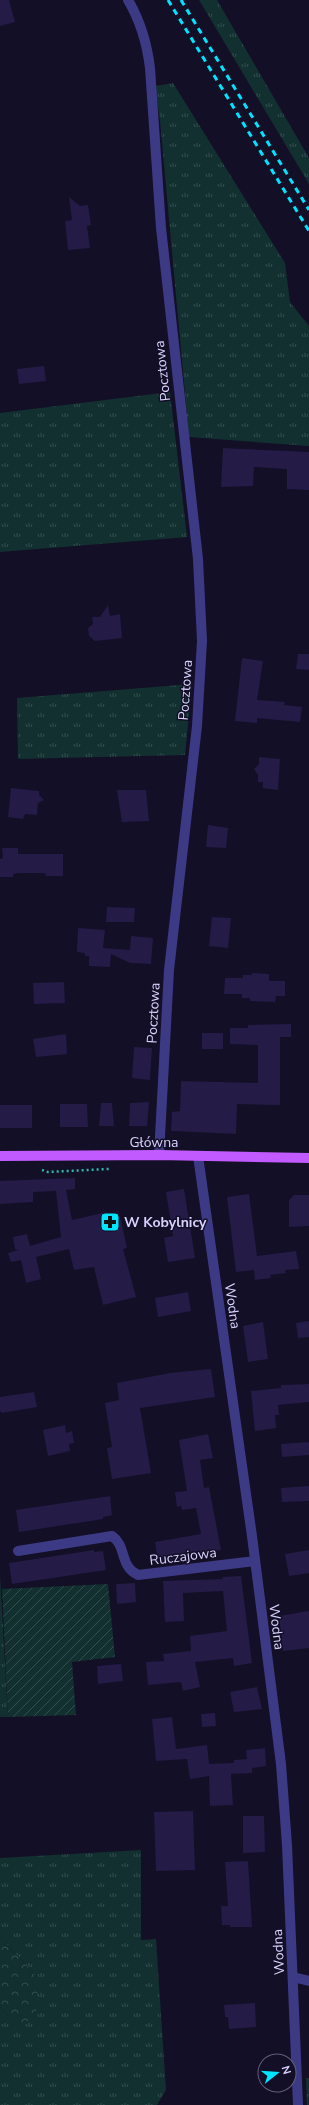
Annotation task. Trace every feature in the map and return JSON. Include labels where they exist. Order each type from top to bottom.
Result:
[{"type":"main road","name":"Główna","points":[[0,1156],[159,1155],[309,1158]]},
{"type":"street","name":"Pocztowa","points":[[128,0],[147,43],[161,228],[198,559],[202,640],[197,726],[169,970],[159,1155]]},
{"type":"street","name":"Wodna","points":[[198,1156],[255,1561],[281,1764],[287,1845],[298,2105]]},
{"type":"street","name":"Ruczajowa","points":[[18,1551],[112,1536],[117,1540],[129,1569],[138,1575],[255,1561]]},
{"type":"street","points":[[293,1977],[309,1981]]},
{"type":"green space","points":[[199,0],[217,0],[309,158],[309,184]]},
{"type":"green space","points":[[173,83],[285,263],[290,302],[309,326],[309,446],[189,437],[160,121],[155,86]]},
{"type":"green space","points":[[170,392],[187,537],[0,552],[0,413]]},
{"type":"green space","points":[[192,684],[185,755],[18,759],[17,698]]},
{"type":"green space","points":[[0,1575],[8,1717],[0,1717]]},
{"type":"green space","points":[[108,1584],[115,1657],[72,1662],[76,1715],[8,1717],[2,1589]]},
{"type":"green space","points":[[141,1850],[141,1940],[156,1939],[166,2090],[157,2105],[0,2105],[0,2006],[9,2017],[35,1975],[0,1937],[0,1858]]},
{"type":"green space","points":[[0,1937],[35,1975],[39,2004],[33,2018],[23,2024],[9,2017],[0,2006]]},
{"type":"green space","points":[[306,2078],[309,2078],[309,2105],[307,2105]]},
{"type":"building","points":[[0,0],[9,0],[15,22],[0,26]]},
{"type":"building","points":[[69,197],[80,206],[88,205],[91,225],[87,226],[90,248],[68,250],[65,221],[72,220]]},
{"type":"building","points":[[44,366],[46,381],[19,384],[17,369]]},
{"type":"building","points":[[223,448],[309,452],[309,490],[287,489],[287,469],[254,467],[253,486],[221,487]]},
{"type":"building","points":[[108,605],[110,616],[120,614],[122,638],[95,641],[89,636],[88,628],[93,624],[92,617],[100,617]]},
{"type":"building","points":[[298,654],[309,654],[309,670],[296,669]]},
{"type":"building","points":[[242,658],[263,661],[257,700],[285,702],[284,705],[302,707],[300,722],[257,718],[257,723],[235,721]]},
{"type":"building","points":[[259,757],[280,759],[278,790],[263,788],[263,782],[258,782],[258,775],[254,769],[259,764]]},
{"type":"building","points":[[11,788],[39,791],[39,795],[44,800],[38,803],[37,815],[25,814],[23,819],[8,817]]},
{"type":"building","points":[[117,790],[146,790],[149,821],[122,822]]},
{"type":"building","points":[[208,825],[228,828],[226,848],[206,847]]},
{"type":"building","points":[[2,848],[18,848],[18,854],[63,854],[63,876],[46,876],[45,873],[19,873],[13,874],[13,877],[0,877],[0,859],[3,858]]},
{"type":"building","points":[[107,907],[135,908],[134,922],[106,922]]},
{"type":"building","points":[[212,917],[231,918],[228,948],[209,946]]},
{"type":"building","points":[[78,928],[105,930],[103,948],[130,950],[131,936],[153,938],[151,964],[130,963],[111,954],[110,967],[89,966],[89,956],[85,956],[85,953],[77,952]]},
{"type":"building","points":[[252,973],[269,974],[269,981],[285,981],[285,996],[276,996],[275,1002],[250,1001],[250,998],[242,998],[242,994],[224,994],[225,978],[243,978],[243,975],[252,975]]},
{"type":"building","points":[[64,982],[65,1003],[34,1004],[33,983]]},
{"type":"building","points":[[291,1024],[291,1037],[280,1037],[280,1105],[237,1104],[236,1134],[171,1131],[172,1112],[180,1111],[181,1081],[258,1083],[258,1045],[230,1044],[230,1028],[248,1028],[248,1025]]},
{"type":"building","points":[[202,1033],[223,1033],[223,1049],[202,1049]]},
{"type":"building","points":[[66,1034],[67,1054],[36,1057],[33,1039]]},
{"type":"building","points":[[134,1047],[152,1048],[150,1080],[132,1078]]},
{"type":"building","points":[[149,1102],[147,1126],[129,1126],[130,1103]]},
{"type":"building","points":[[101,1103],[112,1103],[114,1126],[99,1126]]},
{"type":"building","points":[[60,1104],[87,1104],[88,1127],[60,1127]]},
{"type":"building","points":[[0,1105],[32,1105],[32,1128],[0,1128]]},
{"type":"building","points":[[75,1178],[75,1189],[66,1190],[72,1220],[107,1212],[108,1217],[121,1220],[127,1248],[123,1249],[136,1297],[103,1305],[94,1267],[74,1270],[69,1249],[36,1257],[41,1279],[26,1283],[21,1260],[11,1262],[8,1253],[18,1250],[15,1249],[13,1237],[27,1234],[30,1246],[61,1237],[56,1191],[33,1192],[33,1202],[0,1204],[0,1181]]},
{"type":"building","points":[[184,1189],[195,1258],[168,1262],[164,1238],[173,1236],[166,1192]]},
{"type":"building","points":[[249,1194],[257,1256],[296,1251],[299,1269],[285,1270],[286,1273],[270,1275],[271,1278],[255,1280],[254,1270],[236,1272],[227,1197]]},
{"type":"building","points":[[294,1195],[309,1195],[309,1226],[289,1227],[289,1200]]},
{"type":"building","points":[[188,1292],[191,1311],[158,1317],[155,1298]]},
{"type":"building","points":[[309,1321],[309,1337],[298,1338],[296,1323]]},
{"type":"building","points":[[263,1322],[268,1359],[248,1362],[243,1326]]},
{"type":"building","points":[[211,1369],[215,1397],[140,1408],[151,1473],[112,1479],[107,1448],[112,1447],[105,1403],[119,1400],[117,1383],[170,1373]]},
{"type":"building","points":[[309,1384],[309,1402],[278,1405],[279,1415],[275,1415],[276,1428],[255,1431],[251,1391],[281,1388],[281,1385]]},
{"type":"building","points":[[34,1392],[37,1407],[2,1413],[0,1411],[0,1397]]},
{"type":"building","points":[[65,1425],[66,1433],[72,1431],[74,1443],[69,1444],[70,1451],[48,1456],[43,1430]]},
{"type":"building","points":[[208,1434],[213,1458],[200,1460],[204,1488],[209,1487],[221,1550],[211,1551],[212,1553],[158,1562],[155,1542],[201,1534],[196,1508],[182,1510],[181,1506],[177,1507],[175,1492],[187,1491],[179,1440]]},
{"type":"building","points":[[309,1442],[309,1455],[282,1457],[281,1444]]},
{"type":"building","points":[[309,1486],[309,1501],[282,1502],[281,1488]]},
{"type":"building","points":[[110,1496],[112,1515],[103,1517],[103,1519],[19,1532],[16,1510]]},
{"type":"building","points":[[94,1550],[94,1552],[103,1551],[106,1570],[12,1584],[9,1563]]},
{"type":"building","points":[[309,1550],[309,1573],[289,1576],[285,1554]]},
{"type":"building","points":[[241,1576],[252,1663],[234,1666],[233,1658],[195,1662],[200,1687],[183,1691],[181,1682],[148,1685],[146,1662],[164,1661],[163,1654],[191,1651],[190,1636],[227,1631],[223,1591],[183,1593],[184,1621],[165,1622],[163,1581],[223,1579],[222,1577]]},
{"type":"building","points":[[135,1583],[136,1602],[117,1604],[116,1584]]},
{"type":"building","points":[[309,1611],[309,1648],[283,1651],[279,1616]]},
{"type":"building","points":[[121,1664],[123,1681],[98,1684],[97,1666]]},
{"type":"building","points":[[257,1687],[262,1709],[234,1712],[230,1692]]},
{"type":"building","points":[[215,1713],[216,1726],[202,1727],[201,1714]]},
{"type":"building","points":[[172,1717],[176,1749],[207,1745],[209,1764],[234,1763],[234,1760],[247,1759],[246,1750],[265,1748],[266,1766],[252,1768],[252,1773],[231,1774],[233,1805],[210,1806],[209,1776],[190,1779],[187,1759],[156,1761],[152,1719]]},
{"type":"building","points":[[193,1811],[195,1870],[156,1871],[154,1812]]},
{"type":"building","points":[[243,1816],[264,1816],[265,1852],[243,1853]]},
{"type":"building","points":[[248,1861],[252,1927],[230,1927],[230,1925],[222,1925],[221,1906],[228,1906],[225,1862]]},
{"type":"building","points":[[255,2003],[256,2027],[229,2029],[228,2017],[225,2017],[224,2005]]},
{"type":"railway","points":[[168,0],[309,231]]},
{"type":"railway","points":[[181,0],[309,210]]},
{"type":"place","name":"W Kobylnicy","points":[[110,1222]]}]
